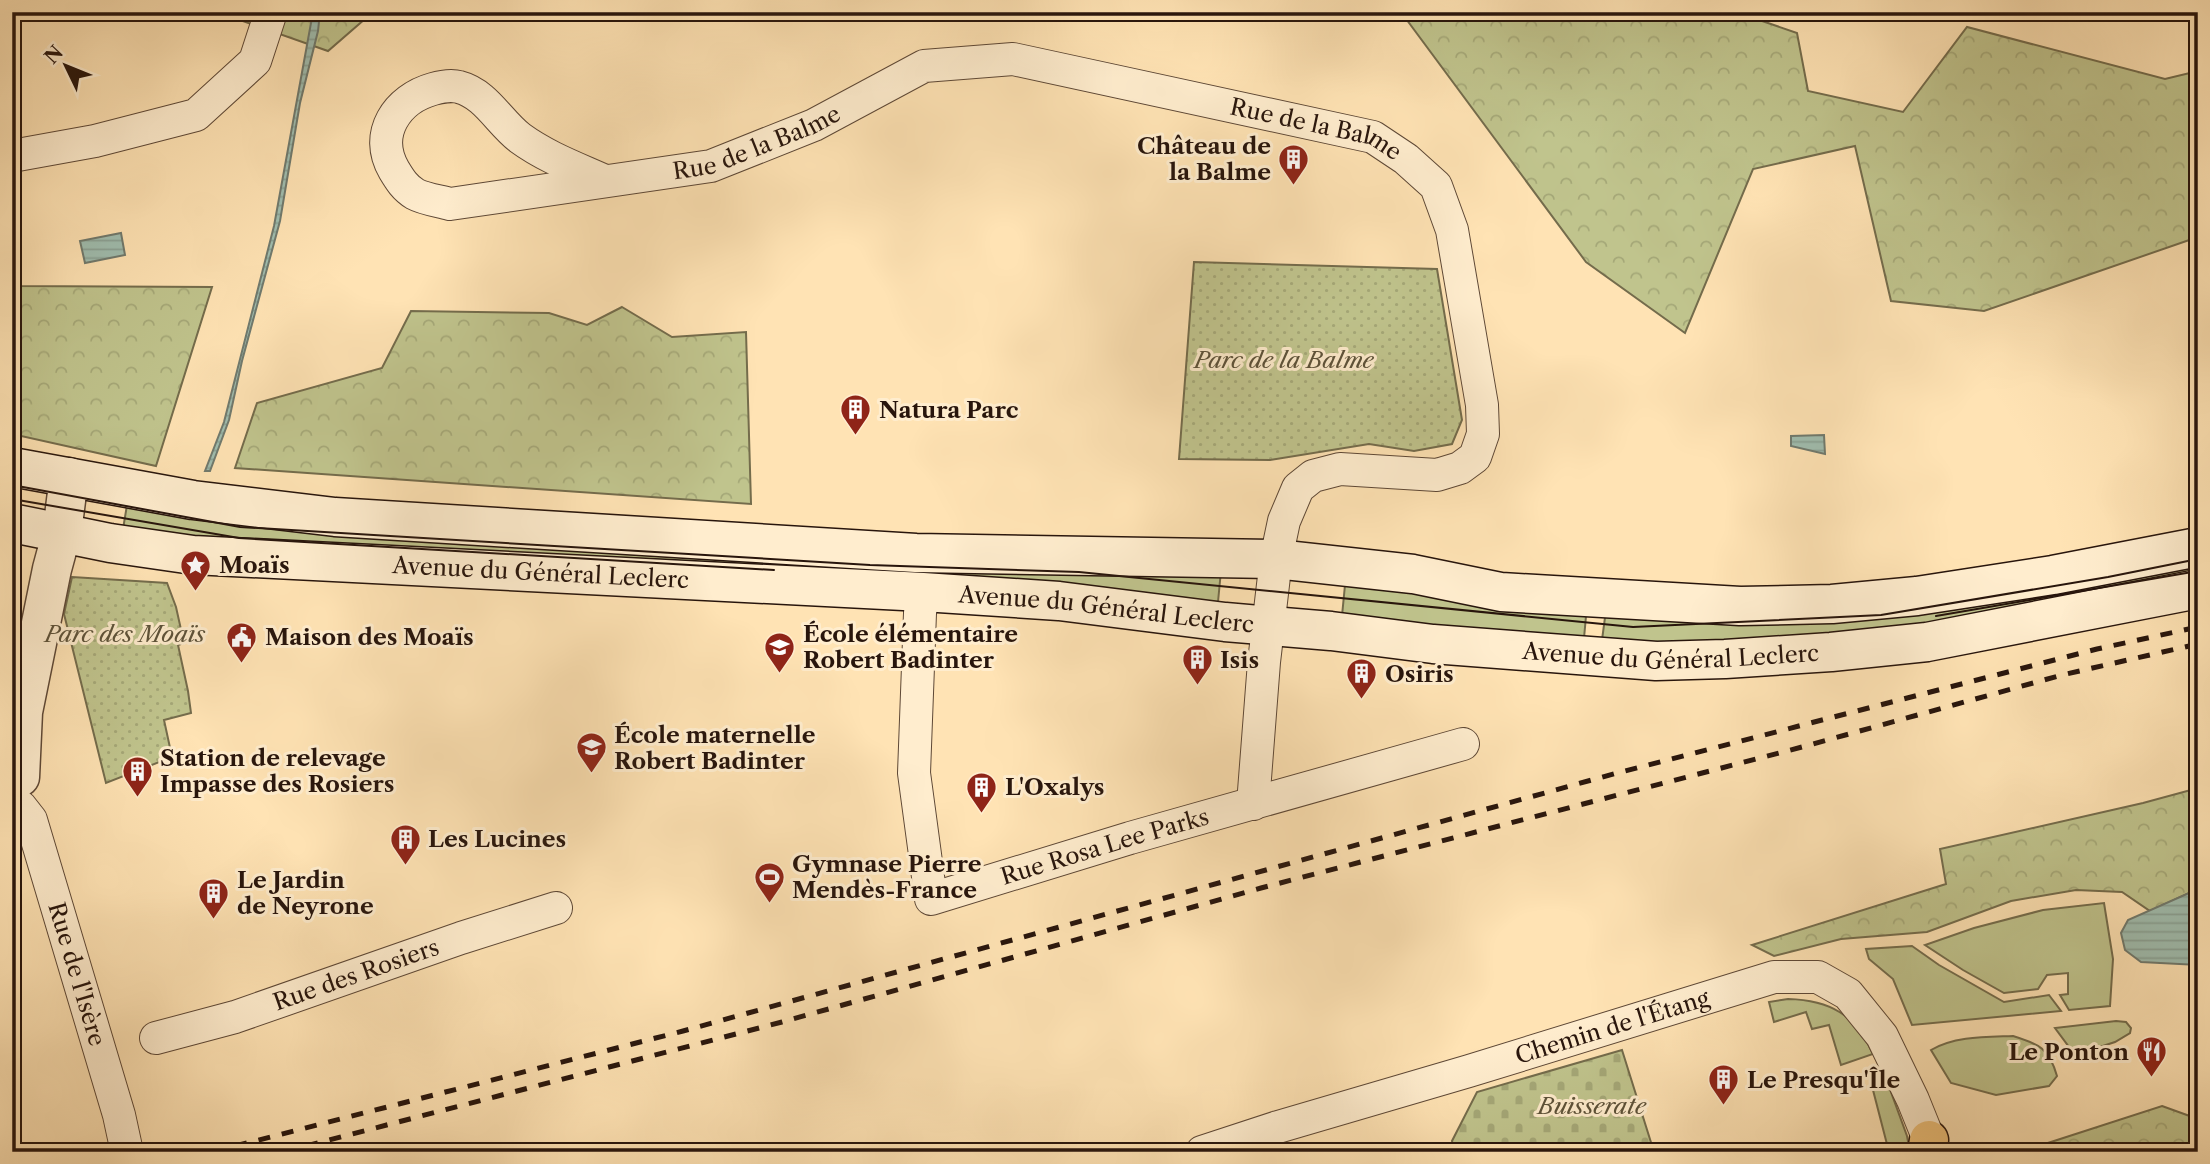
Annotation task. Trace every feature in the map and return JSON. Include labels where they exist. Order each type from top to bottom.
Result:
[{"type":"main road","name":"Avenue du Général Leclerc","points":[[12,467],[193,500],[335,517],[916,553],[1233,556],[1413,575],[1501,592],[1740,606],[1832,604],[1917,596],[2053,575],[2198,547]]},
{"type":"main road","name":"Rue de l'Isère","points":[[15,789],[18,721],[62,531],[69,477]]},
{"type":"main road","name":"Avenue du Général Leclerc","points":[[12,523],[62,531],[110,543],[193,555],[1059,601],[1433,644],[1656,661],[1725,659],[1927,642],[2198,589]]},
{"type":"street","points":[[12,156],[95,141],[196,115],[254,61],[271,12]]},
{"type":"street","name":"Rue de la Balme","points":[[605,181],[553,158],[518,136],[480,97],[458,86],[438,87],[416,93],[395,112],[386,135],[388,159],[403,185],[417,195],[450,204],[711,166],[814,125],[924,66],[1013,58],[1373,137],[1406,159],[1436,186],[1452,230],[1482,405],[1483,434],[1475,457],[1460,468],[1437,475],[1340,469],[1313,476],[1298,488],[1284,522],[1276,559],[1268,626]]},
{"type":"street","name":"Rue Rosa Lee Parks","points":[[923,592],[914,773],[931,900],[1130,838],[1463,744]]},
{"type":"street","points":[[1253,804],[1268,626]]},
{"type":"street","name":"Rue de l'Isère","points":[[15,789],[20,806],[31,820],[119,1115],[127,1152]]},
{"type":"street","name":"Rue des Rosiers","points":[[156,1038],[235,1017],[461,938],[556,908]]},
{"type":"street","name":"Chemin de l'Étang","points":[[1202,1152],[1774,977],[1818,977],[1848,994],[1882,1036],[1913,1100],[1930,1148]]},
{"type":"green space","points":[[226,12],[373,12],[328,51],[231,17]]},
{"type":"green space","points":[[1401,12],[1736,12],[1797,33],[1808,91],[1903,112],[1967,27],[2165,79],[2198,71],[2198,237],[1984,311],[1891,301],[1855,146],[1753,169],[1685,333],[1586,262]]},
{"type":"green space","name":"Parc de la Balme","points":[[1194,262],[1437,269],[1462,420],[1452,444],[1414,451],[1369,444],[1270,460],[1179,459]]},
{"type":"green space","points":[[12,284],[212,287],[156,466],[12,434]]},
{"type":"green space","points":[[622,307],[672,337],[746,332],[751,504],[235,468],[257,403],[382,368],[411,311],[549,313],[587,325]]},
{"type":"green space","points":[[128,499],[1222,560],[1218,602],[122,535]]},
{"type":"green space","points":[[2198,550],[2198,584],[1923,635],[1687,652],[1602,640],[1606,610]]},
{"type":"green space","name":"Parc des Moaïs","points":[[72,577],[167,583],[176,607],[184,643],[178,645],[191,713],[164,720],[172,757],[106,783],[64,614]]},
{"type":"green space","points":[[1345,585],[1427,592],[1586,616],[1583,649],[1342,616]]},
{"type":"green space","points":[[2198,788],[2198,889],[2150,911],[2122,892],[2076,890],[2011,901],[1927,932],[1841,939],[1774,956],[1752,945],[1946,884],[1940,849]]},
{"type":"green space","points":[[2104,903],[2113,959],[2110,1006],[2069,1010],[2060,995],[2068,994],[2068,973],[2047,975],[2038,989],[2004,993],[1925,945],[1974,928],[2043,910]]},
{"type":"green space","points":[[1912,946],[1939,965],[2004,1002],[2049,995],[2061,1011],[1912,1025],[1893,979],[1869,959],[1866,949]]},
{"type":"green space","points":[[1788,999],[1817,1003],[1840,1012],[1858,1029],[1873,1054],[1841,1065],[1829,1025],[1812,1029],[1806,1012],[1774,1022],[1769,1002]]},
{"type":"green space","points":[[2126,1022],[2131,1028],[2130,1033],[2115,1042],[2075,1055],[2055,1028]]},
{"type":"green space","points":[[2013,1036],[2036,1045],[2046,1053],[2057,1076],[2049,1086],[1996,1095],[1951,1083],[1931,1050],[1960,1040]]},
{"type":"green space","name":"Buisserate","points":[[1622,1050],[1654,1152],[1454,1152],[1452,1141],[1477,1092]]},
{"type":"green space","points":[[1888,1084],[1910,1152],[1889,1152],[1873,1090]]},
{"type":"green space","points":[[2162,1106],[2198,1119],[2198,1152],[2020,1152]]},
{"type":"shaded area","points":[[313,12],[320,12],[318,31],[300,103],[280,221],[229,420],[210,471],[205,471],[224,422],[274,226]]},
{"type":"shaded area","points":[[121,233],[125,255],[85,263],[80,241]]},
{"type":"shaded area","points":[[1824,435],[1825,454],[1791,446],[1791,436]]},
{"type":"shaded area","points":[[2198,889],[2198,965],[2141,962],[2125,950],[2121,933],[2128,920]]},
{"type":"tram line","points":[[12,485],[240,527],[870,565],[1079,572],[1633,627],[1881,615],[2198,559]]},
{"type":"tram line","points":[[12,499],[239,538],[774,570]]},
{"type":"tram line","points":[[1936,616],[2198,571]]},
{"type":"railway","points":[[212,1152],[683,1031],[1617,773],[2097,649],[2198,627]]},
{"type":"railway","points":[[283,1152],[782,1022],[1261,888],[1802,747],[2062,675],[2198,644]]},
{"type":"place","name":"Château de la Balme","points":[[1294,186]]},
{"type":"place","name":"Natura Parc","points":[[856,437]]},
{"type":"place","name":"Moaïs","points":[[196,592]]},
{"type":"place","name":"Maison des Moaïs","points":[[242,664]]},
{"type":"place","name":"École élémentaire Robert Badinter","points":[[780,674]]},
{"type":"place","name":"Isis","points":[[1197,687]]},
{"type":"place","name":"Osiris","points":[[1362,701]]},
{"type":"place","name":"École maternelle Robert Badinter","points":[[591,775]]},
{"type":"place","name":"Station de relevage Impasse des Rosiers","points":[[137,798]]},
{"type":"place","name":"L'Oxalys","points":[[982,814]]},
{"type":"place","name":"Les Lucines","points":[[405,866]]},
{"type":"place","name":"Gymnase Pierre Mendès-France","points":[[769,904]]},
{"type":"place","name":"Le Jardin de Neyrone","points":[[214,920]]},
{"type":"place","name":"Le Ponton","points":[[2152,1079]]},
{"type":"place","name":"Le Presqu'Île","points":[[1724,1107]]}]
